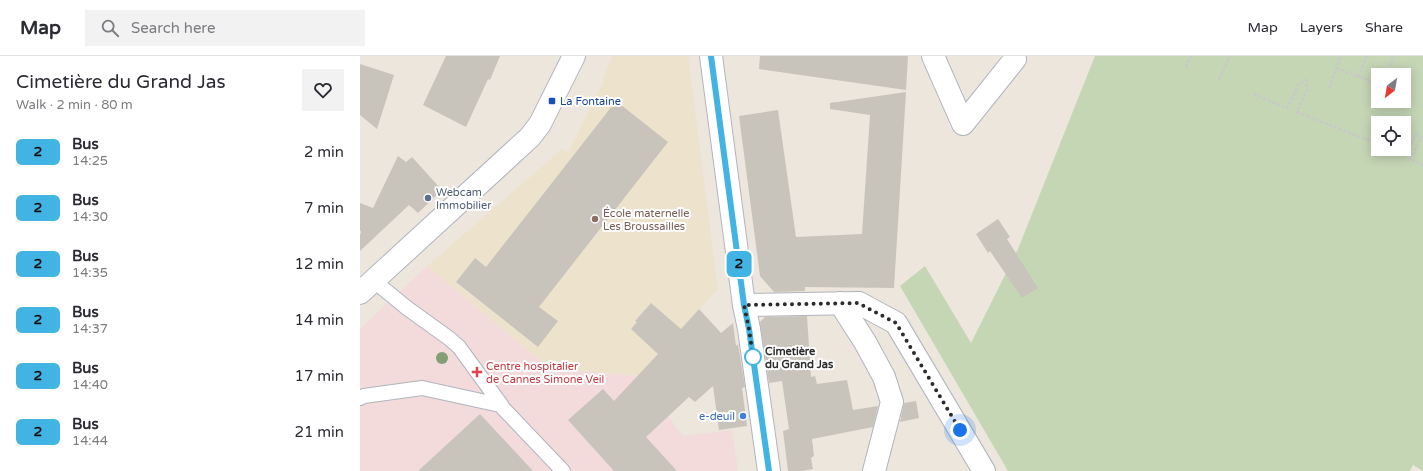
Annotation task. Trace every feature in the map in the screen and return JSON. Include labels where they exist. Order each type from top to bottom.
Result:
[{"type":"street","points":[[367,287],[530,137],[540,124],[574,56]]},
{"type":"street","points":[[712,56],[744,305],[749,329],[769,471]]},
{"type":"street","points":[[933,56],[963,124],[1015,59],[1014,56]]},
{"type":"street","points":[[840,303],[865,342],[884,377],[892,402],[874,471]]},
{"type":"street","points":[[744,305],[858,303],[896,323],[984,471]]},
{"type":"lane","points":[[367,287],[408,308],[459,347],[502,406],[564,471]]},
{"type":"lane","points":[[360,398],[364,396],[422,388],[502,406]]},
{"type":"path","points":[[1186,67],[1190,56]]},
{"type":"path","points":[[1219,80],[1230,56]]},
{"type":"path","points":[[1330,88],[1341,56]]},
{"type":"path","points":[[1358,77],[1367,56]]},
{"type":"path","points":[[1388,68],[1394,56]]},
{"type":"path","points":[[1336,68],[1371,82]]},
{"type":"path","points":[[1254,94],[1287,108],[1299,84],[1306,79],[1307,90],[1297,112],[1371,141]]},
{"type":"path","points":[[1411,144],[1416,134],[1422,137],[1410,159],[1423,163]]},
{"type":"shaded area","name":"École maternelle Les Broussailles","points":[[611,56],[688,56],[718,289],[638,376],[549,368],[427,266],[562,149],[568,152],[601,86]]},
{"type":"shaded area","name":"Centre hospitalier de Cannes Simone Veil","points":[[427,266],[549,368],[638,376],[683,436],[732,430],[738,471],[360,471],[360,329]]},
{"type":"green space","points":[[1095,56],[1423,56],[1423,471],[1413,465],[1410,471],[1008,471],[900,286],[925,266],[971,343],[1018,249]]},
{"type":"building","points":[[446,56],[500,56],[490,80],[488,79],[466,127],[423,105]]},
{"type":"building","points":[[760,56],[908,56],[906,90],[759,69]]},
{"type":"building","points":[[360,64],[394,75],[377,129],[360,115]]},
{"type":"building","points":[[906,92],[894,288],[805,287],[805,291],[774,292],[760,276],[739,116],[778,110],[796,237],[862,234],[870,115],[830,109],[830,103]]},
{"type":"building","points":[[616,101],[668,142],[539,307],[558,321],[538,347],[456,282],[475,258],[486,267]]},
{"type":"building","points":[[398,156],[406,162],[412,157],[442,190],[418,213],[409,205],[360,251],[360,203],[373,208]]},
{"type":"building","points":[[998,219],[1010,237],[1007,239],[1038,288],[1022,298],[990,251],[988,253],[976,234]]},
{"type":"building","points":[[651,303],[681,329],[699,309],[721,333],[733,323],[736,346],[738,344],[745,387],[742,388],[747,426],[719,430],[713,386],[695,402],[689,397],[646,437],[677,471],[614,471],[568,420],[603,389],[614,401],[658,354],[631,329],[637,322],[635,321]]},
{"type":"building","points":[[807,316],[811,377],[815,376],[817,384],[847,380],[853,410],[878,406],[873,427],[812,439],[814,456],[811,458],[813,469],[788,471],[783,431],[789,429],[782,381],[769,383],[760,322],[765,317]]},
{"type":"building","points":[[916,401],[919,418],[900,422],[904,403]]},
{"type":"building","points":[[480,414],[533,471],[418,471]]},
{"type":"bus line","name":"2","points":[[711,56],[744,305],[749,329],[769,471]]},
{"type":"place","name":"La Fontaine","points":[[552,101]]},
{"type":"place","name":"Webcam Immobilier","points":[[428,198]]},
{"type":"place","name":"École maternelle Les Broussailles","points":[[595,219]]},
{"type":"place","name":"Cimetière du Grand Jas","points":[[753,357]]},
{"type":"place","name":"Centre hospitalier de Cannes Simone Veil","points":[[477,372]]},
{"type":"place","name":"e-deuil","points":[[743,416]]},
{"type":"route","points":[[753,357],[744,305],[858,303],[896,323],[960,430]]}]
